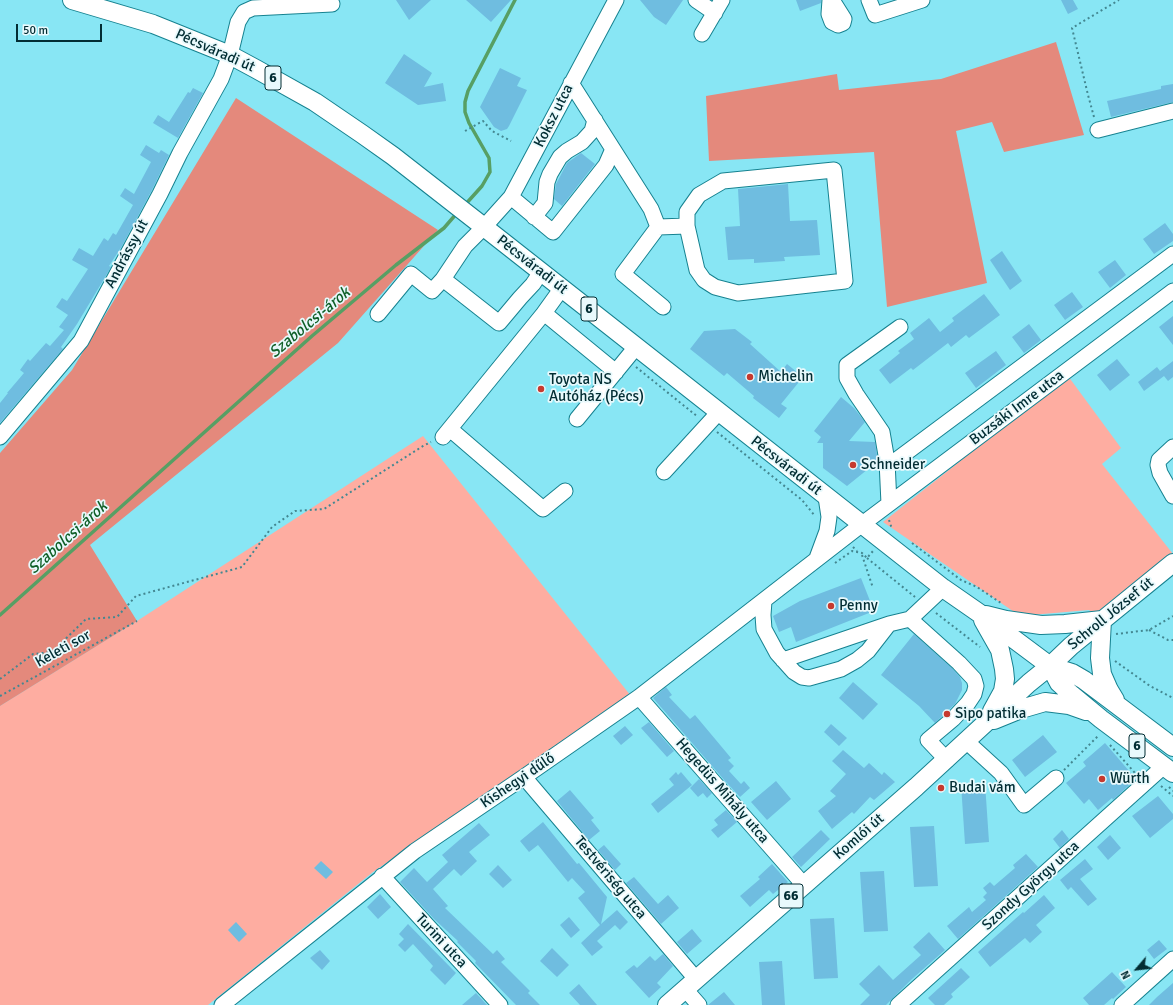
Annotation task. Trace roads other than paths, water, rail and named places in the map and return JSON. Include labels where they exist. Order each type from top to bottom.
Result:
[{"type":"main road","name":"Pécsváradi út","points":[[72,0],[153,24],[230,55],[320,106],[393,156],[562,288],[631,353],[713,419],[826,497],[943,588],[1050,666]]},
{"type":"main road","name":"Schroll József út","points":[[1050,666],[1071,646],[1107,627],[1173,563]]},
{"type":"main road","points":[[978,613],[1006,620],[1041,624],[1107,627],[1100,658],[1102,674],[1109,690],[1119,705]]},
{"type":"main road","points":[[978,613],[1000,650],[1004,663],[1005,679],[1000,699],[982,725]]},
{"type":"main road","name":"6","points":[[1050,666],[1072,673],[1119,705],[1173,747]]},
{"type":"main road","name":"6","points":[[1050,666],[1059,683],[1072,695],[1100,729],[1159,775]]},
{"type":"main road","name":"Komlói út","points":[[667,1005],[946,760],[982,725],[1050,666]]},
{"type":"main road","points":[[982,725],[1021,709],[1045,702],[1069,705],[1081,709],[1100,729]]},
{"type":"street","name":"Koksz utca","points":[[443,279],[465,246],[511,197],[616,0]]},
{"type":"street","points":[[696,0],[719,6],[702,34]]},
{"type":"street","points":[[869,0],[875,15],[922,0]]},
{"type":"street","name":"Andrássy út","points":[[0,437],[81,341],[160,194],[180,153],[221,79],[230,55],[238,22],[244,12],[253,8],[332,4]]},
{"type":"street","points":[[571,83],[651,209],[658,227]]},
{"type":"street","points":[[1098,130],[1173,111]]},
{"type":"street","points":[[534,217],[545,203],[547,182],[560,157],[582,142],[592,131],[595,120]]},
{"type":"street","points":[[511,197],[552,232],[606,165],[613,149]]},
{"type":"street","points":[[834,170],[845,281],[738,293],[715,287],[704,280],[697,270],[687,226],[687,212],[699,194],[723,181],[834,170]]},
{"type":"street","points":[[658,227],[687,226]]},
{"type":"street","points":[[658,227],[623,274],[663,307]]},
{"type":"street","points":[[887,467],[1173,254]]},
{"type":"street","points":[[378,314],[411,274],[432,291],[443,279],[499,323],[533,284],[541,272]]},
{"type":"street","points":[[562,288],[544,313],[446,433],[543,509],[565,491]]},
{"type":"street","name":"Buzsáki Imre utca","points":[[861,525],[1173,291]]},
{"type":"street","points":[[544,313],[616,372]]},
{"type":"street","points":[[885,507],[887,467],[882,432],[850,383],[847,365],[900,327]]},
{"type":"street","points":[[577,419],[631,353]]},
{"type":"street","points":[[664,472],[713,419]]},
{"type":"street","points":[[1173,447],[1159,460],[1158,465],[1160,473],[1173,496]]},
{"type":"street","name":"Kishegyi dűlő","points":[[816,559],[828,528],[829,516],[826,497]]},
{"type":"street","name":"Kishegyi dűlő","points":[[222,1005],[415,851],[639,697],[861,525]]},
{"type":"street","points":[[783,660],[889,624],[910,619],[943,588]]},
{"type":"street","points":[[764,601],[764,629],[777,653],[794,672],[802,677],[809,678],[841,669],[857,660],[868,651],[889,624]]},
{"type":"street","points":[[910,619],[963,667],[974,679],[976,686],[974,694],[968,703],[953,719],[928,740],[946,760]]},
{"type":"street","name":"Hegedüs Mihály utca","points":[[639,697],[804,884]]},
{"type":"street","points":[[966,741],[1001,773],[1024,805],[1056,778]]},
{"type":"street","name":"Szondy György utca","points":[[898,1005],[1159,775]]},
{"type":"street","name":"Testvériség utca","points":[[524,777],[690,984],[699,1005]]},
{"type":"street","name":"Turini utca","points":[[382,876],[500,1005]]},
{"type":"street","points":[[1122,1005],[1173,959]]},
{"type":"waterway","name":"Szabolcsi-árok","points":[[464,206],[482,186],[490,172],[489,158],[469,123],[465,112],[465,102],[468,91],[515,0]]},
{"type":"waterway","name":"Szabolcsi-árok","points":[[0,615],[312,336],[396,265],[444,228],[457,213]]},
{"type":"place","name":"Michelin","points":[[750,377]]},
{"type":"place","name":"Toyota NS Autóház (Pécs)","points":[[541,389]]},
{"type":"place","name":"Schneider","points":[[853,465]]},
{"type":"place","name":"Penny","points":[[831,606]]},
{"type":"place","name":"Sipo patika","points":[[947,714]]},
{"type":"place","name":"Würth","points":[[1102,779]]},
{"type":"place","name":"Budai vám","points":[[941,788]]}]
